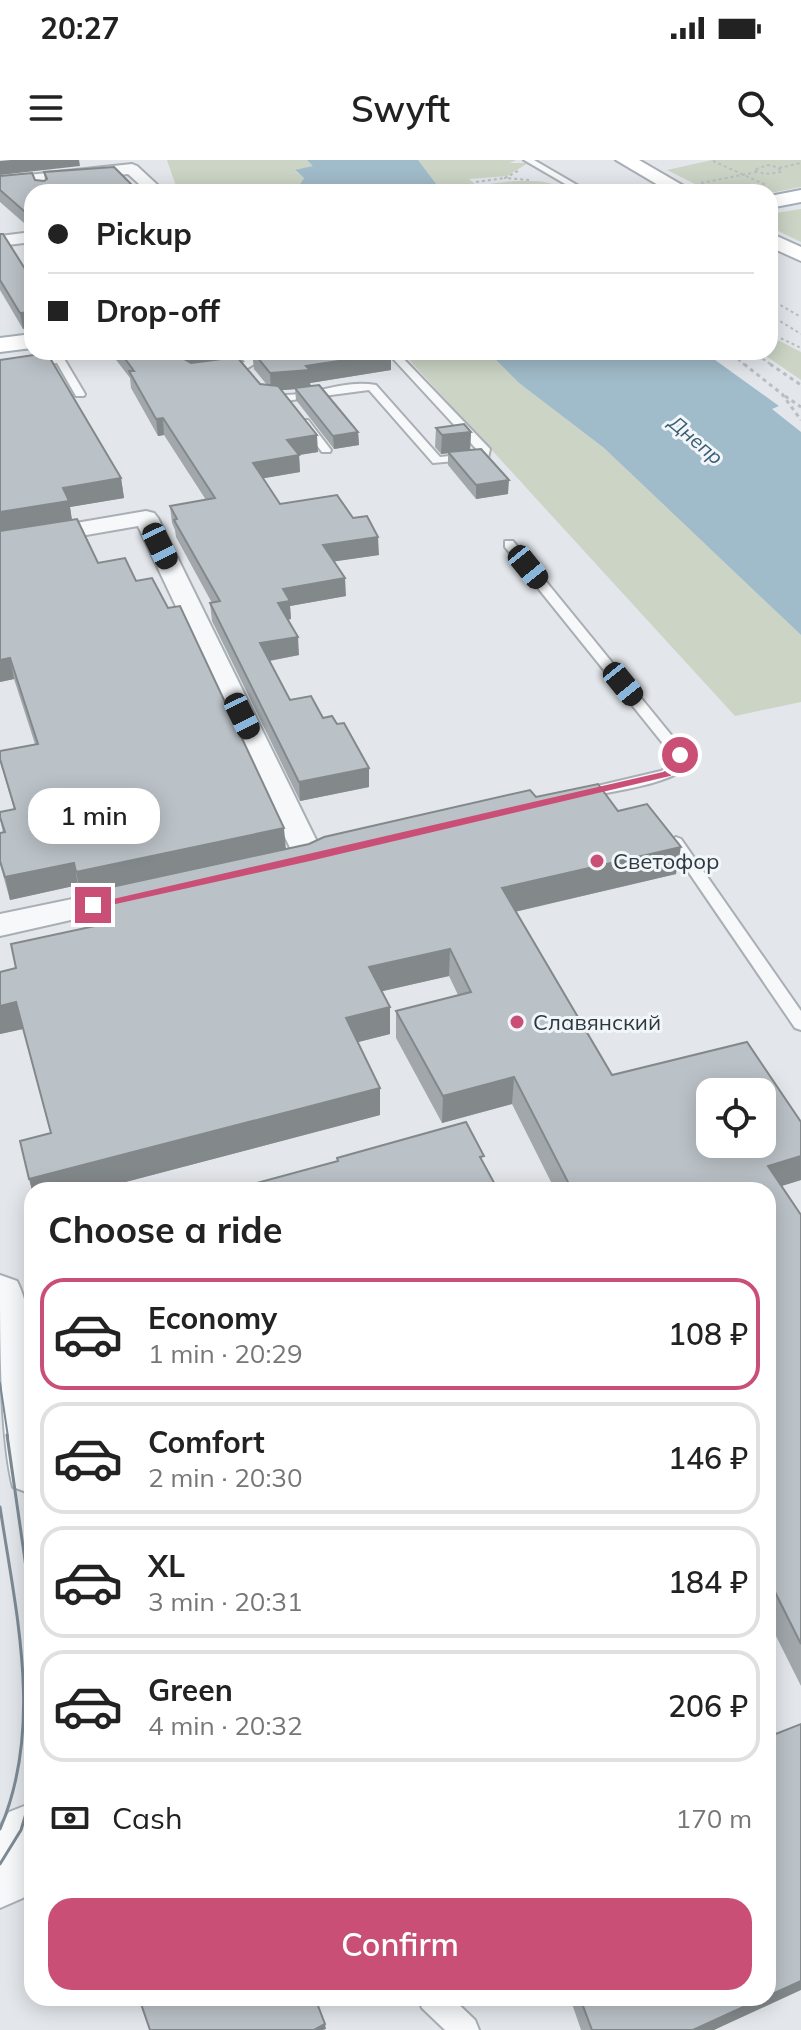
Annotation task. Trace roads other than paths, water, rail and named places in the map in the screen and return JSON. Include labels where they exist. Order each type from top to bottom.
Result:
[{"type":"main road","points":[[633,162],[671,162]]},
{"type":"main road","points":[[633,162],[686,184]]},
{"type":"main road","points":[[778,195],[801,196]]},
{"type":"main road","points":[[0,345],[24,342]]},
{"type":"street","points":[[43,184],[128,164],[149,184]]},
{"type":"street","points":[[0,183],[24,184]]},
{"type":"street","points":[[0,241],[24,238]]},
{"type":"street","points":[[0,543],[146,518],[318,856],[248,871]]},
{"type":"street","points":[[0,925],[171,888]]},
{"type":"street","points":[[0,1295],[24,1426]]},
{"type":"lane","points":[[528,160],[571,184]]},
{"type":"lane","points":[[0,368],[39,360]]},
{"type":"lane","points":[[60,360],[80,394]]},
{"type":"lane","points":[[213,372],[243,367],[251,363],[249,360]]},
{"type":"lane","points":[[259,387],[267,397],[285,398],[372,387],[437,461],[484,456],[486,451],[400,360]]},
{"type":"lane","points":[[243,367],[251,377]]},
{"type":"lane","points":[[285,398],[326,450]]},
{"type":"lane","points":[[509,544],[680,755],[683,765],[666,774],[558,799]]},
{"type":"lane","points":[[676,842],[801,1024]]},
{"type":"lane","points":[[440,2006],[465,2030]]},
{"type":"water","points":[[307,160],[418,160],[436,184],[300,184],[304,178],[295,170],[313,166]]},
{"type":"water","name":"Днепр","points":[[496,360],[715,360],[779,406],[772,409],[801,432],[801,635],[604,448],[519,383]]},
{"type":"tram line","points":[[0,1383],[8,1437]]},
{"type":"tram line","points":[[7,1435],[24,1553]]},
{"type":"tram line","points":[[0,1507],[19,1629],[24,1710],[21,1751],[13,1790],[0,1829]]},
{"type":"tram line","points":[[0,1864],[24,1820]]},
{"type":"place","name":"Светофор","points":[[597,861]]},
{"type":"place","name":"Славянский","points":[[517,1022]]}]
